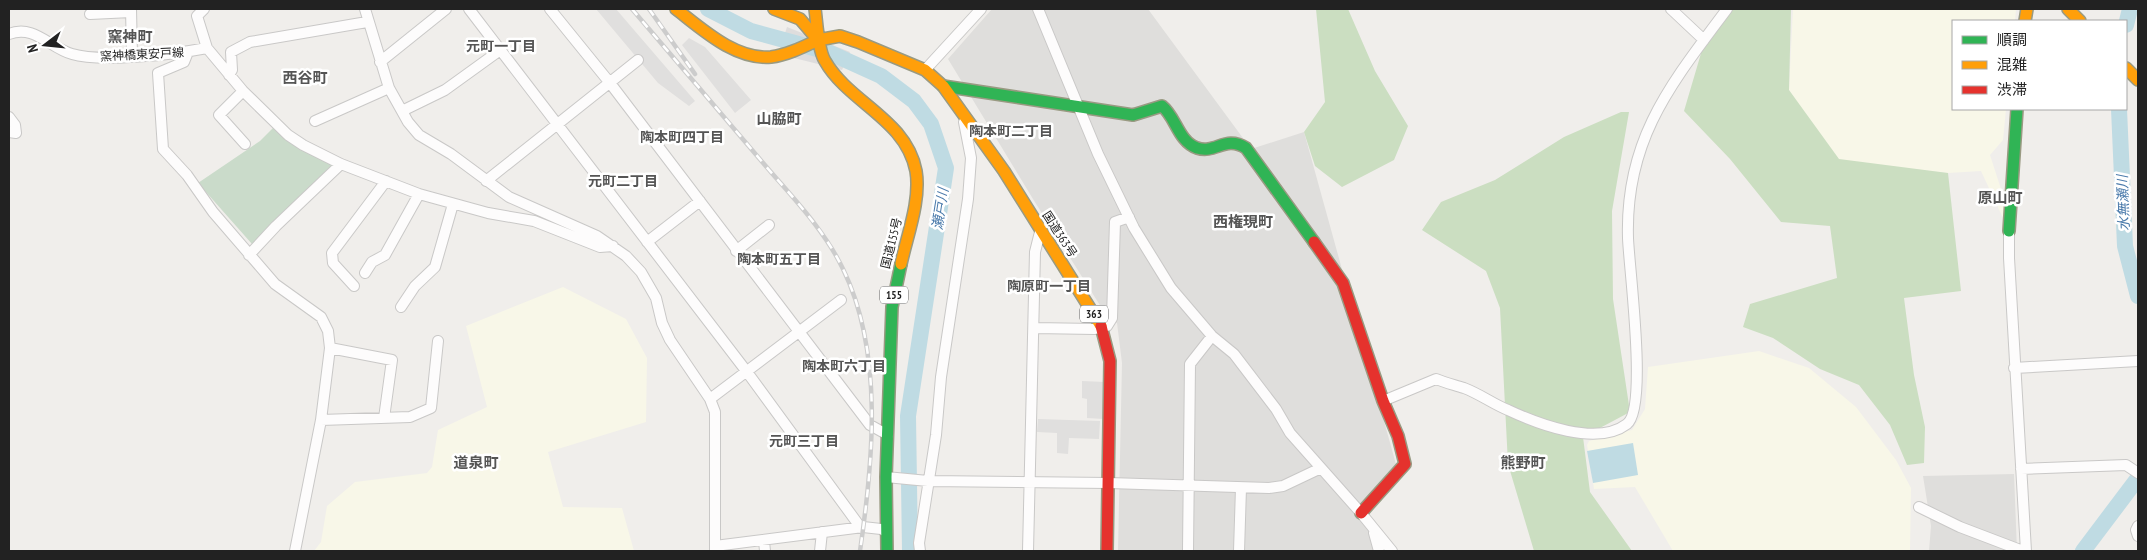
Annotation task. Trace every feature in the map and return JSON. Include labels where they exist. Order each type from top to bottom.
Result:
[{"type":"main road","name":"国道363号","points":[[676,9],[707,33],[740,51],[765,58],[818,40],[840,36],[926,70],[943,86],[1041,228],[1102,328],[1110,361],[1107,551]]},
{"type":"main road","points":[[774,9],[795,16],[807,23],[818,40]]},
{"type":"main road","name":"国道155号","points":[[815,9],[818,40],[823,58],[833,74],[890,125],[907,144],[916,171],[916,196],[892,308],[888,436],[891,478],[886,532],[887,551]]},
{"type":"main road","points":[[2068,9],[2079,20]]},
{"type":"main road","points":[[2127,69],[2138,80]]},
{"type":"main road","points":[[943,86],[1132,115],[1162,106],[1190,142],[1197,148],[1209,149],[1228,141],[1240,143],[1246,148],[1343,283],[1398,436],[1404,464],[1361,513]]},
{"type":"main road","points":[[2009,231],[2017,110]]},
{"type":"street","points":[[204,9],[197,16],[207,48],[243,91],[288,135],[341,164],[419,194],[488,214],[534,221],[600,247],[613,246]]},
{"type":"street","points":[[365,9],[367,22],[389,88],[408,122],[419,135],[451,154],[509,197],[597,236],[613,246],[641,272],[656,298],[662,323],[670,340],[710,399],[715,412],[717,429],[715,549],[765,546],[822,532],[861,528],[881,529],[886,532]]},
{"type":"street","points":[[380,62],[446,9]]},
{"type":"street","points":[[469,9],[499,51],[747,372],[861,528]]},
{"type":"street","points":[[550,9],[610,83],[870,425],[888,436]]},
{"type":"street","points":[[926,70],[981,9]]},
{"type":"street","points":[[1038,9],[1077,106],[1129,217],[1171,288],[1212,336],[1234,354],[1276,409],[1290,433],[1392,551]]},
{"type":"street","points":[[1671,9],[1704,40]]},
{"type":"street","points":[[1384,401],[1436,379],[1451,386],[1463,387],[1508,410],[1560,428],[1595,434],[1611,432],[1628,424],[1633,417],[1637,335],[1628,239],[1631,180],[1642,141],[1654,113],[1727,9]]},
{"type":"street","points":[[90,14],[131,11],[132,56]]},
{"type":"street","points":[[229,75],[232,70],[231,52],[250,42],[367,22]]},
{"type":"street","name":"窯神橋東安戸線","points":[[9,34],[20,32],[41,36],[72,54],[100,58],[188,52],[207,48]]},
{"type":"street","points":[[402,111],[445,90],[499,51]]},
{"type":"street","points":[[188,52],[184,62],[158,73],[163,149],[187,175],[213,212],[275,284],[321,317],[328,331],[330,348],[321,420],[295,551]]},
{"type":"street","points":[[486,181],[638,60]]},
{"type":"street","points":[[315,121],[389,88]]},
{"type":"street","points":[[243,91],[219,115],[244,144]]},
{"type":"street","points":[[920,551],[924,481],[936,435],[941,377],[968,199],[971,158],[962,112]]},
{"type":"street","points":[[9,117],[15,125],[16,133],[9,132]]},
{"type":"street","points":[[249,255],[276,226],[341,164]]},
{"type":"street","points":[[354,286],[332,263],[332,253],[386,181]]},
{"type":"street","points":[[365,273],[372,262],[385,255],[419,194]]},
{"type":"street","points":[[647,242],[700,202]]},
{"type":"street","points":[[401,307],[415,286],[435,267],[452,204]]},
{"type":"street","points":[[1034,328],[1102,328],[1107,326],[1112,318],[1115,222],[1129,217]]},
{"type":"street","points":[[736,251],[769,225]]},
{"type":"street","points":[[1028,551],[1035,252],[1041,228]]},
{"type":"street","points":[[1919,507],[1960,526],[2025,551],[2014,368],[2009,231]]},
{"type":"street","points":[[710,399],[841,300]]},
{"type":"street","points":[[1188,551],[1190,364],[1212,336]]},
{"type":"street","points":[[321,420],[410,417],[431,408],[438,341]]},
{"type":"street","points":[[330,348],[392,360],[384,418]]},
{"type":"street","points":[[2014,368],[2138,361]]},
{"type":"street","points":[[2021,469],[2126,465],[2138,473]]},
{"type":"street","points":[[891,478],[924,481],[1109,483],[1241,488],[1283,486],[1321,468]]},
{"type":"street","points":[[1238,551],[1241,488]]},
{"type":"street","points":[[2138,526],[2136,530],[2138,536]]},
{"type":"street","points":[[1373,528],[1378,551]]},
{"type":"street","points":[[820,551],[822,532]]},
{"type":"shaded area","points":[[596,9],[616,9],[695,101],[689,106],[658,83]]},
{"type":"shaded area","points":[[992,9],[1148,9],[1251,149],[1304,132],[1397,468],[1364,516],[1386,551],[1118,551],[1122,363],[1117,323],[1108,318],[948,59]]},
{"type":"shaded area","points":[[1793,9],[2016,9],[2015,20],[1952,20],[1952,110],[2006,110],[2003,140],[1990,155],[2010,217],[2009,231],[1981,171],[1948,173],[1837,161],[1789,90]]},
{"type":"shaded area","points":[[689,38],[705,47],[751,100],[735,113],[682,45]]},
{"type":"shaded area","points":[[563,287],[626,319],[647,358],[646,422],[548,452],[563,507],[622,508],[634,551],[314,551],[321,542],[327,506],[355,482],[427,473],[432,467],[438,430],[487,407],[466,326]]},
{"type":"shaded area","points":[[1759,351],[1809,368],[1856,407],[1896,460],[1911,488],[1910,551],[1673,551],[1635,487],[1594,489],[1587,445],[1589,441],[1632,430],[1645,409],[1648,367]]},
{"type":"shaded area","points":[[1082,381],[1105,382],[1103,419],[1087,418],[1087,399],[1082,398]]},
{"type":"shaded area","points":[[1038,419],[1100,421],[1099,439],[1069,438],[1068,454],[1057,453],[1057,433],[1037,432]]},
{"type":"shaded area","points":[[2014,474],[2017,551],[1929,551],[1931,526],[1923,476]]},
{"type":"green space","points":[[1316,9],[1348,9],[1375,71],[1408,126],[1394,160],[1342,187],[1315,166],[1304,132],[1325,102]]},
{"type":"green space","points":[[1732,9],[1791,9],[1789,90],[1839,159],[1948,173],[1961,291],[1904,298],[1914,375],[1925,427],[1924,463],[1907,465],[1890,425],[1859,385],[1820,369],[1773,338],[1743,327],[1750,304],[1837,278],[1830,226],[1781,222],[1730,159],[1684,111],[1702,50]]},
{"type":"green space","points":[[1621,112],[1629,112],[1612,211],[1613,299],[1630,412],[1583,437],[1590,492],[1632,551],[1534,551],[1508,464],[1500,308],[1486,271],[1422,230],[1441,202],[1495,180],[1564,137]]},
{"type":"green space","points":[[276,125],[335,165],[252,244],[198,183],[260,141]]},
{"type":"water","points":[[1633,443],[1638,475],[1593,483],[1587,451]]},
{"type":"pier","points":[[787,27],[850,52],[842,70],[778,54]]},
{"type":"waterway","name":"瀬戸川","points":[[708,9],[751,31],[828,52],[881,76],[914,101],[931,124],[946,168],[908,416],[910,551]]},
{"type":"waterway","name":"水無瀬川","points":[[2127,21],[2130,9]]},
{"type":"waterway","name":"水無瀬川","points":[[2119,110],[2125,246],[2138,296]]},
{"type":"waterway","name":"水無瀬川","points":[[2083,551],[2138,478]]},
{"type":"railway","points":[[632,9],[807,214],[827,240],[843,269],[856,302],[865,336],[870,372],[872,408],[869,481],[860,551]]},
{"type":"railway","points":[[649,9],[695,74]]},
{"type":"traffic: fast","points":[[943,86],[1133,115],[1162,106],[1171,116],[1181,135],[1191,145],[1197,148],[1210,149],[1232,143],[1246,148],[1314,242]]},
{"type":"traffic: fast","points":[[2009,231],[2017,110]]},
{"type":"traffic: fast","points":[[887,551],[886,477],[892,307],[901,264]]},
{"type":"traffic: slow","points":[[676,9],[720,42],[745,54],[758,57],[771,57],[783,54],[818,40],[800,19],[774,9]]},
{"type":"traffic: slow","points":[[815,9],[819,43],[825,61],[835,76],[848,89],[889,124],[901,138],[910,153],[916,171],[917,194],[901,264]]},
{"type":"traffic: slow","points":[[2025,20],[2027,9]]},
{"type":"traffic: slow","points":[[2068,9],[2079,20]]},
{"type":"traffic: slow","points":[[818,40],[840,36],[858,42],[925,70],[943,86],[1004,171],[1101,326]]},
{"type":"traffic: slow","points":[[2127,69],[2138,80]]},
{"type":"traffic: jam","points":[[1314,242],[1343,283],[1383,401],[1398,436],[1405,464],[1361,513]]},
{"type":"traffic: jam","points":[[1101,326],[1110,361],[1107,551]]},
{"type":"district","name":"窯神町","points":[[130,36]]},
{"type":"district","name":"元町一丁目","points":[[501,46]]},
{"type":"district","name":"西谷町","points":[[305,77]]},
{"type":"district","name":"山脇町","points":[[779,118]]},
{"type":"district","name":"陶本町二丁目","points":[[1011,131]]},
{"type":"district","name":"陶本町四丁目","points":[[682,137]]},
{"type":"district","name":"元町二丁目","points":[[623,181]]},
{"type":"district","name":"原山町","points":[[2000,197]]},
{"type":"district","name":"西権現町","points":[[1243,221]]},
{"type":"district","name":"陶本町五丁目","points":[[779,259]]},
{"type":"district","name":"陶原町一丁目","points":[[1049,286]]},
{"type":"district","name":"陶本町六丁目","points":[[844,366]]},
{"type":"district","name":"元町三丁目","points":[[804,441]]},
{"type":"district","name":"道泉町","points":[[476,462]]},
{"type":"district","name":"熊野町","points":[[1523,462]]}]
